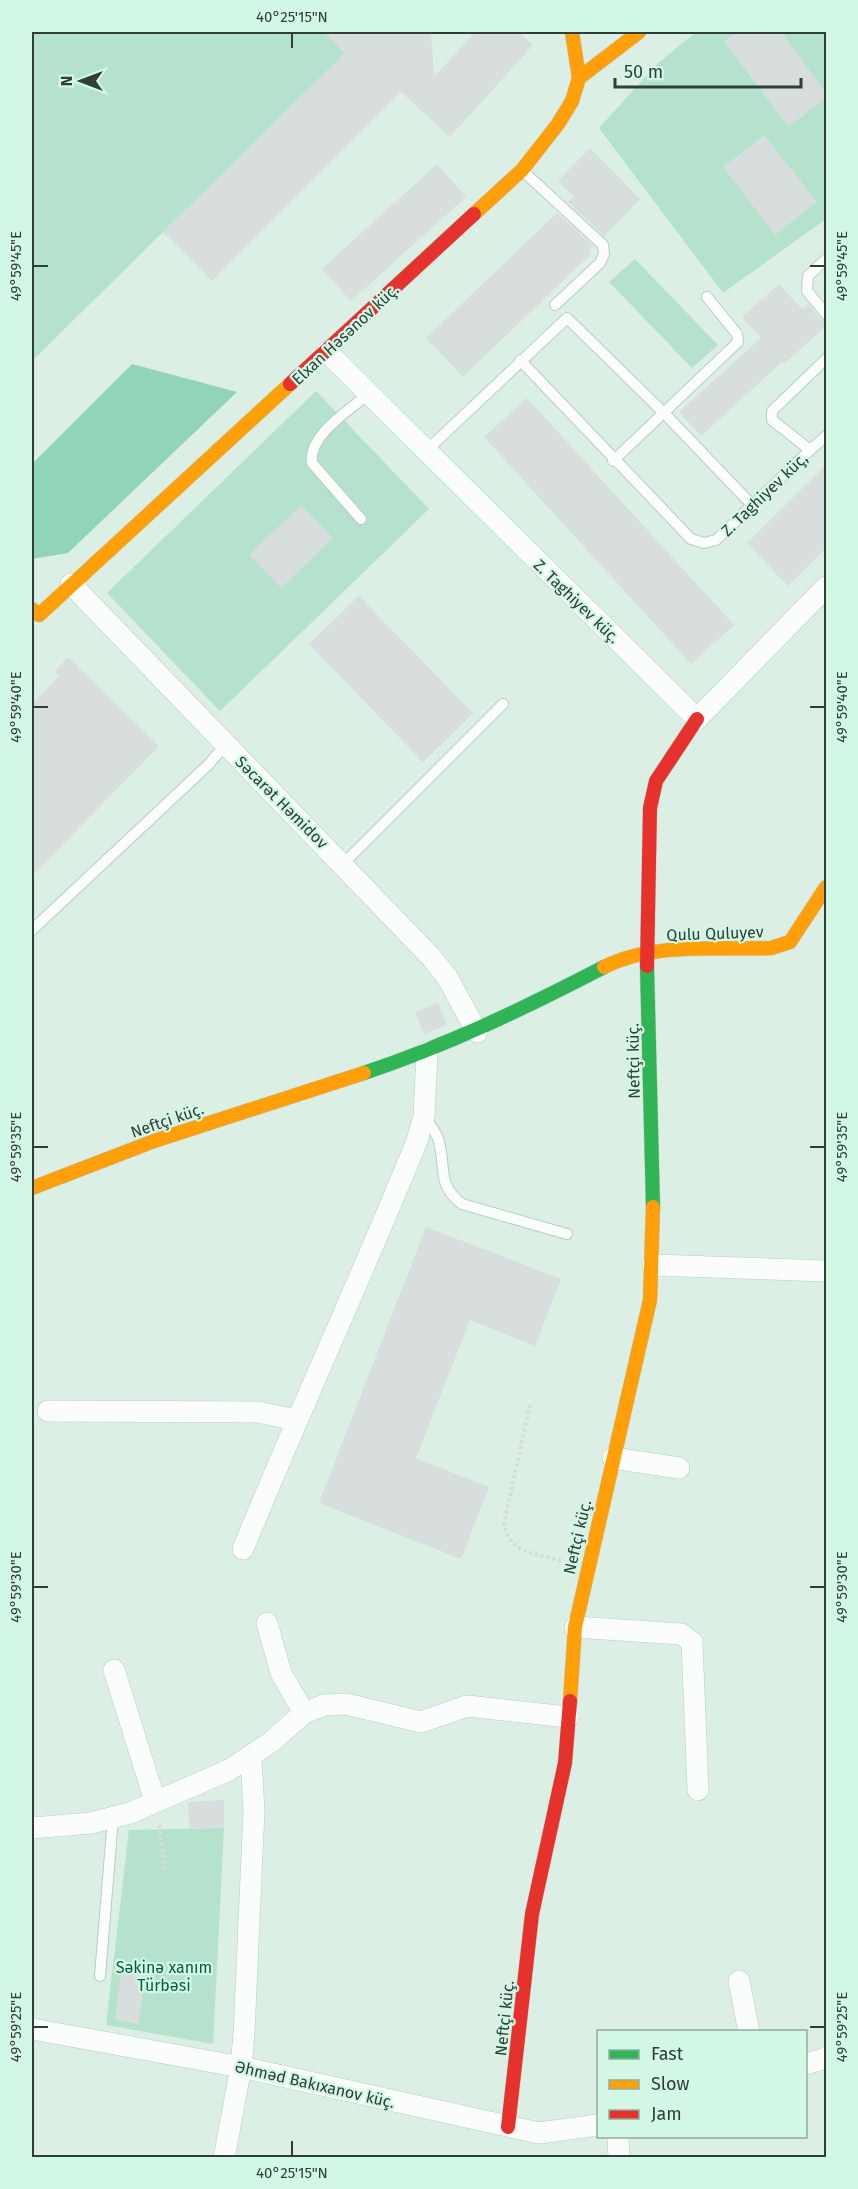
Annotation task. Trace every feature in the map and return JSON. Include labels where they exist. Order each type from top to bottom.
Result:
[{"type":"street","points":[[572,32],[579,78],[639,32]]},
{"type":"street","name":"Elxan Həsənov küç.","points":[[34,615],[327,352],[522,170],[558,124],[572,101],[579,78]]},
{"type":"street","name":"Z. Taghiyev küç.","points":[[327,352],[425,452],[697,719]]},
{"type":"street","name":"Səcarət Həmidov","points":[[71,584],[343,864],[447,977],[477,1032]]},
{"type":"street","points":[[697,719],[824,594]]},
{"type":"street","name":"Neftçi küç.","points":[[508,2127],[532,1914],[562,1774],[568,1717],[570,1660],[575,1627],[586,1568],[650,1300],[653,1265],[647,952],[650,808],[656,781],[697,719]]},
{"type":"street","name":"Qulu Quluyev","points":[[647,952],[771,948],[790,942],[826,886]]},
{"type":"street","name":"Neftçi küç.","points":[[32,1188],[154,1141],[427,1052],[477,1032],[599,968],[624,957],[647,952]]},
{"type":"street","points":[[243,1549],[296,1420],[356,1289],[417,1141],[424,1116],[427,1052]]},
{"type":"street","points":[[653,1265],[826,1271]]},
{"type":"street","points":[[48,1411],[258,1413],[296,1420]]},
{"type":"street","points":[[613,1458],[679,1468]]},
{"type":"street","points":[[267,1623],[281,1673],[304,1713]]},
{"type":"street","points":[[575,1627],[681,1634],[692,1642],[698,1790]]},
{"type":"street","points":[[114,1670],[155,1801]]},
{"type":"street","points":[[32,1828],[113,1818],[230,1770],[251,1758],[304,1713],[324,1705],[346,1704],[421,1722],[467,1706],[568,1717]]},
{"type":"street","points":[[224,2157],[241,2067],[254,1812],[251,1758]]},
{"type":"street","points":[[739,1981],[749,2030]]},
{"type":"street","name":"Əhməd Bakıxanov küç.","points":[[32,2029],[241,2067],[539,2133],[597,2125]]},
{"type":"street","points":[[807,2064],[826,2058]]},
{"type":"street","points":[[618,2138],[620,2157]]},
{"type":"lane","points":[[522,170],[603,245],[604,254],[600,263],[555,305]]},
{"type":"lane","points":[[826,259],[807,276],[807,291],[826,314]]},
{"type":"lane","points":[[614,461],[738,342],[737,334],[707,297]]},
{"type":"lane","points":[[425,452],[567,318],[664,413],[752,506]]},
{"type":"lane","name":"Z. Taghiyev küç,","points":[[520,360],[691,539],[704,543],[716,540],[810,450],[772,420],[771,416],[772,411],[826,359]]},
{"type":"lane","points":[[360,519],[312,463],[311,454],[316,442],[368,394]]},
{"type":"lane","points":[[810,450],[826,436]]},
{"type":"lane","points":[[343,864],[503,704]]},
{"type":"lane","points":[[32,930],[209,764],[225,745]]},
{"type":"lane","points":[[424,1116],[437,1136],[443,1181],[452,1197],[462,1204],[567,1234]]},
{"type":"lane","points":[[100,1976],[113,1818]]},
{"type":"path","points":[[530,1405],[504,1523],[506,1537],[513,1547],[586,1568]]},
{"type":"path","points":[[155,1801],[165,1869]]},
{"type":"green space","points":[[32,32],[324,32],[345,53],[32,361]]},
{"type":"green space","points":[[696,32],[826,32],[826,219],[723,293],[599,128],[657,64]]},
{"type":"green space","points":[[635,259],[718,345],[692,368],[609,282]]},
{"type":"green space","points":[[132,364],[237,392],[68,553],[32,559],[32,464]]},
{"type":"green space","points":[[316,391],[429,509],[220,711],[107,593]]},
{"type":"green space","name":"Səkinə xanım Türbəsi","points":[[224,1828],[213,2044],[106,2025],[129,1830]]},
{"type":"building","points":[[324,32],[431,32],[434,77],[475,32],[518,32],[533,45],[450,137],[401,92],[212,281],[163,232],[345,53]]},
{"type":"building","points":[[736,32],[781,32],[826,93],[826,98],[788,127],[724,41]]},
{"type":"building","points":[[764,135],[817,202],[775,235],[723,167]]},
{"type":"building","points":[[590,148],[640,199],[604,236],[568,202],[574,197],[558,181]]},
{"type":"building","points":[[437,164],[466,197],[351,301],[322,269]]},
{"type":"building","points":[[557,213],[593,246],[589,251],[591,254],[463,377],[426,338]]},
{"type":"building","points":[[779,284],[802,309],[808,304],[820,319],[826,321],[826,326],[784,364],[782,362],[701,436],[679,412],[761,338],[742,317]]},
{"type":"building","points":[[527,398],[734,625],[691,664],[484,437]]},
{"type":"building","points":[[826,465],[826,548],[788,586],[747,543]]},
{"type":"building","points":[[301,505],[333,538],[281,588],[249,555]]},
{"type":"building","points":[[359,596],[473,713],[423,762],[309,644]]},
{"type":"building","points":[[68,657],[159,746],[32,876],[32,704],[59,676],[54,672]]},
{"type":"building","points":[[438,1003],[447,1025],[424,1034],[415,1012]]},
{"type":"building","points":[[426,1227],[561,1279],[535,1346],[470,1320],[416,1458],[489,1487],[461,1559],[319,1503]]},
{"type":"building","points":[[224,1800],[224,1828],[189,1829],[188,1802]]},
{"type":"building","points":[[122,1963],[146,1966],[139,2024],[115,2020]]},
{"type":"traffic: fast","points":[[647,966],[653,1207]]},
{"type":"traffic: fast","points":[[364,1073],[486,1025],[604,967]]},
{"type":"traffic: slow","points":[[572,32],[579,78]]},
{"type":"traffic: slow","points":[[474,214],[522,170],[558,124],[572,101],[579,78],[639,32]]},
{"type":"traffic: slow","points":[[32,609],[39,615],[290,384]]},
{"type":"traffic: slow","points":[[604,967],[623,959],[664,951],[771,948],[790,942],[826,887]]},
{"type":"traffic: slow","points":[[32,1188],[154,1141],[364,1073]]},
{"type":"traffic: slow","points":[[570,1701],[575,1627],[650,1300],[653,1207]]},
{"type":"traffic: jam","points":[[290,384],[474,214]]},
{"type":"traffic: jam","points":[[647,966],[650,808],[656,781],[697,719]]},
{"type":"traffic: jam","points":[[508,2127],[532,1914],[565,1763],[570,1701]]}]
